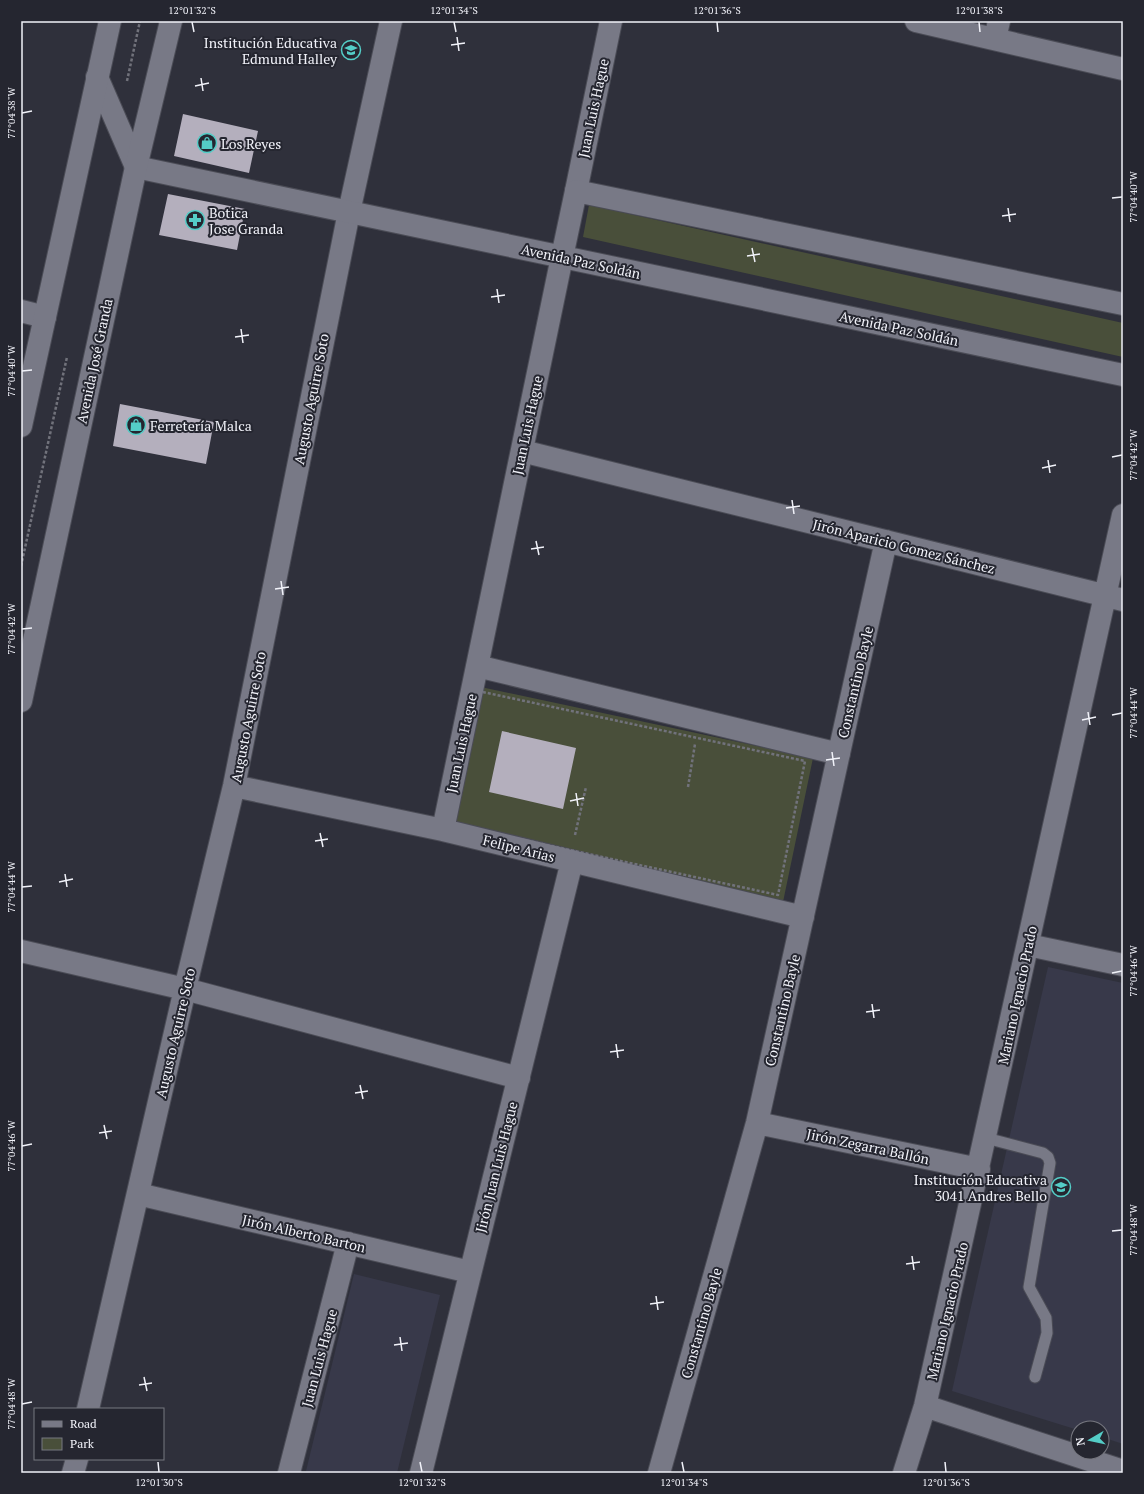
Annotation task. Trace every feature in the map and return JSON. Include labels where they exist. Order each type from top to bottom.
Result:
[{"type":"street","points":[[21,426],[110,21]]},
{"type":"street","name":"Avenida José Granda","points":[[21,701],[136,167],[171,21]]},
{"type":"street","name":"Augusto Aguirre Soto","points":[[88,1408],[185,989],[234,786],[349,212],[391,21]]},
{"type":"street","name":"Juan Luis Hague","points":[[443,830],[612,21]]},
{"type":"street","points":[[916,21],[997,30],[1123,69]]},
{"type":"street","points":[[97,77],[136,167]]},
{"type":"street","name":"Avenida Paz Soldán","points":[[136,167],[1123,375]]},
{"type":"street","points":[[576,191],[1123,304]]},
{"type":"street","points":[[21,311],[45,317]]},
{"type":"street","name":"Jirón Aparicio Gomez Sánchez","points":[[522,451],[1114,598]]},
{"type":"street","name":"Mariano Ignacio Prado","points":[[904,1473],[926,1406],[1028,945],[1114,598],[1123,515]]},
{"type":"street","name":"Constantino Bayle","points":[[659,1473],[757,1123],[886,542]]},
{"type":"street","points":[[477,666],[839,754]]},
{"type":"street","name":"Felipe Arias","points":[[234,786],[443,830],[572,852],[803,917]]},
{"type":"street","name":"Jirón Juan Luis Hague","points":[[421,1473],[572,852]]},
{"type":"street","points":[[1028,945],[1123,964]]},
{"type":"street","points":[[21,951],[185,989],[518,1078]]},
{"type":"street","name":"Jirón Zegarra Ballón","points":[[757,1123],[979,1170]]},
{"type":"street","name":"Jirón Alberto Barton","points":[[138,1194],[470,1272]]},
{"type":"street","name":"Juan Luis Hague","points":[[289,1473],[348,1243]]},
{"type":"street","points":[[926,1406],[1123,1471]]},
{"type":"street","points":[[73,1473],[76,1460]]},
{"type":"lane","points":[[986,1138],[1043,1153],[1048,1157],[1050,1163],[1029,1287],[1046,1318],[1047,1325],[1047,1332],[1035,1377]]},
{"type":"path","points":[[478,691],[696,738],[805,761],[778,895],[572,852],[450,824],[478,691]]},
{"type":"path","points":[[688,787],[696,738]]},
{"type":"path","points":[[575,837],[586,786]]},
{"type":"shaded area","name":"Institución Educativa 3041 Andres Bello","points":[[1048,967],[1123,983],[1123,1444],[1110,1440],[1110,1420],[1070,1420],[1070,1428],[952,1391]]},
{"type":"shaded area","points":[[354,1274],[440,1295],[397,1473],[313,1473],[306,1471]]},
{"type":"green space","points":[[589,205],[1123,323],[1123,357],[583,237]]},
{"type":"green space","points":[[476,686],[813,758],[783,902],[447,828]]},
{"type":"building","points":[[183,114],[258,131],[249,173],[174,156]]},
{"type":"building","points":[[168,194],[245,209],[237,250],[159,235]]},
{"type":"building","points":[[120,404],[214,422],[206,464],[113,446]]},
{"type":"building","points":[[502,731],[576,748],[563,809],[489,792]]},
{"type":"place","name":"Institución Educativa Edmund Halley","points":[[351,50]]},
{"type":"place","name":"Los Reyes","points":[[207,143]]},
{"type":"place","name":"Botica Jose Granda","points":[[195,220]]},
{"type":"place","name":"Ferretería Malca","points":[[136,425]]},
{"type":"place","name":"Institución Educativa 3041 Andres Bello","points":[[1061,1187]]}]
